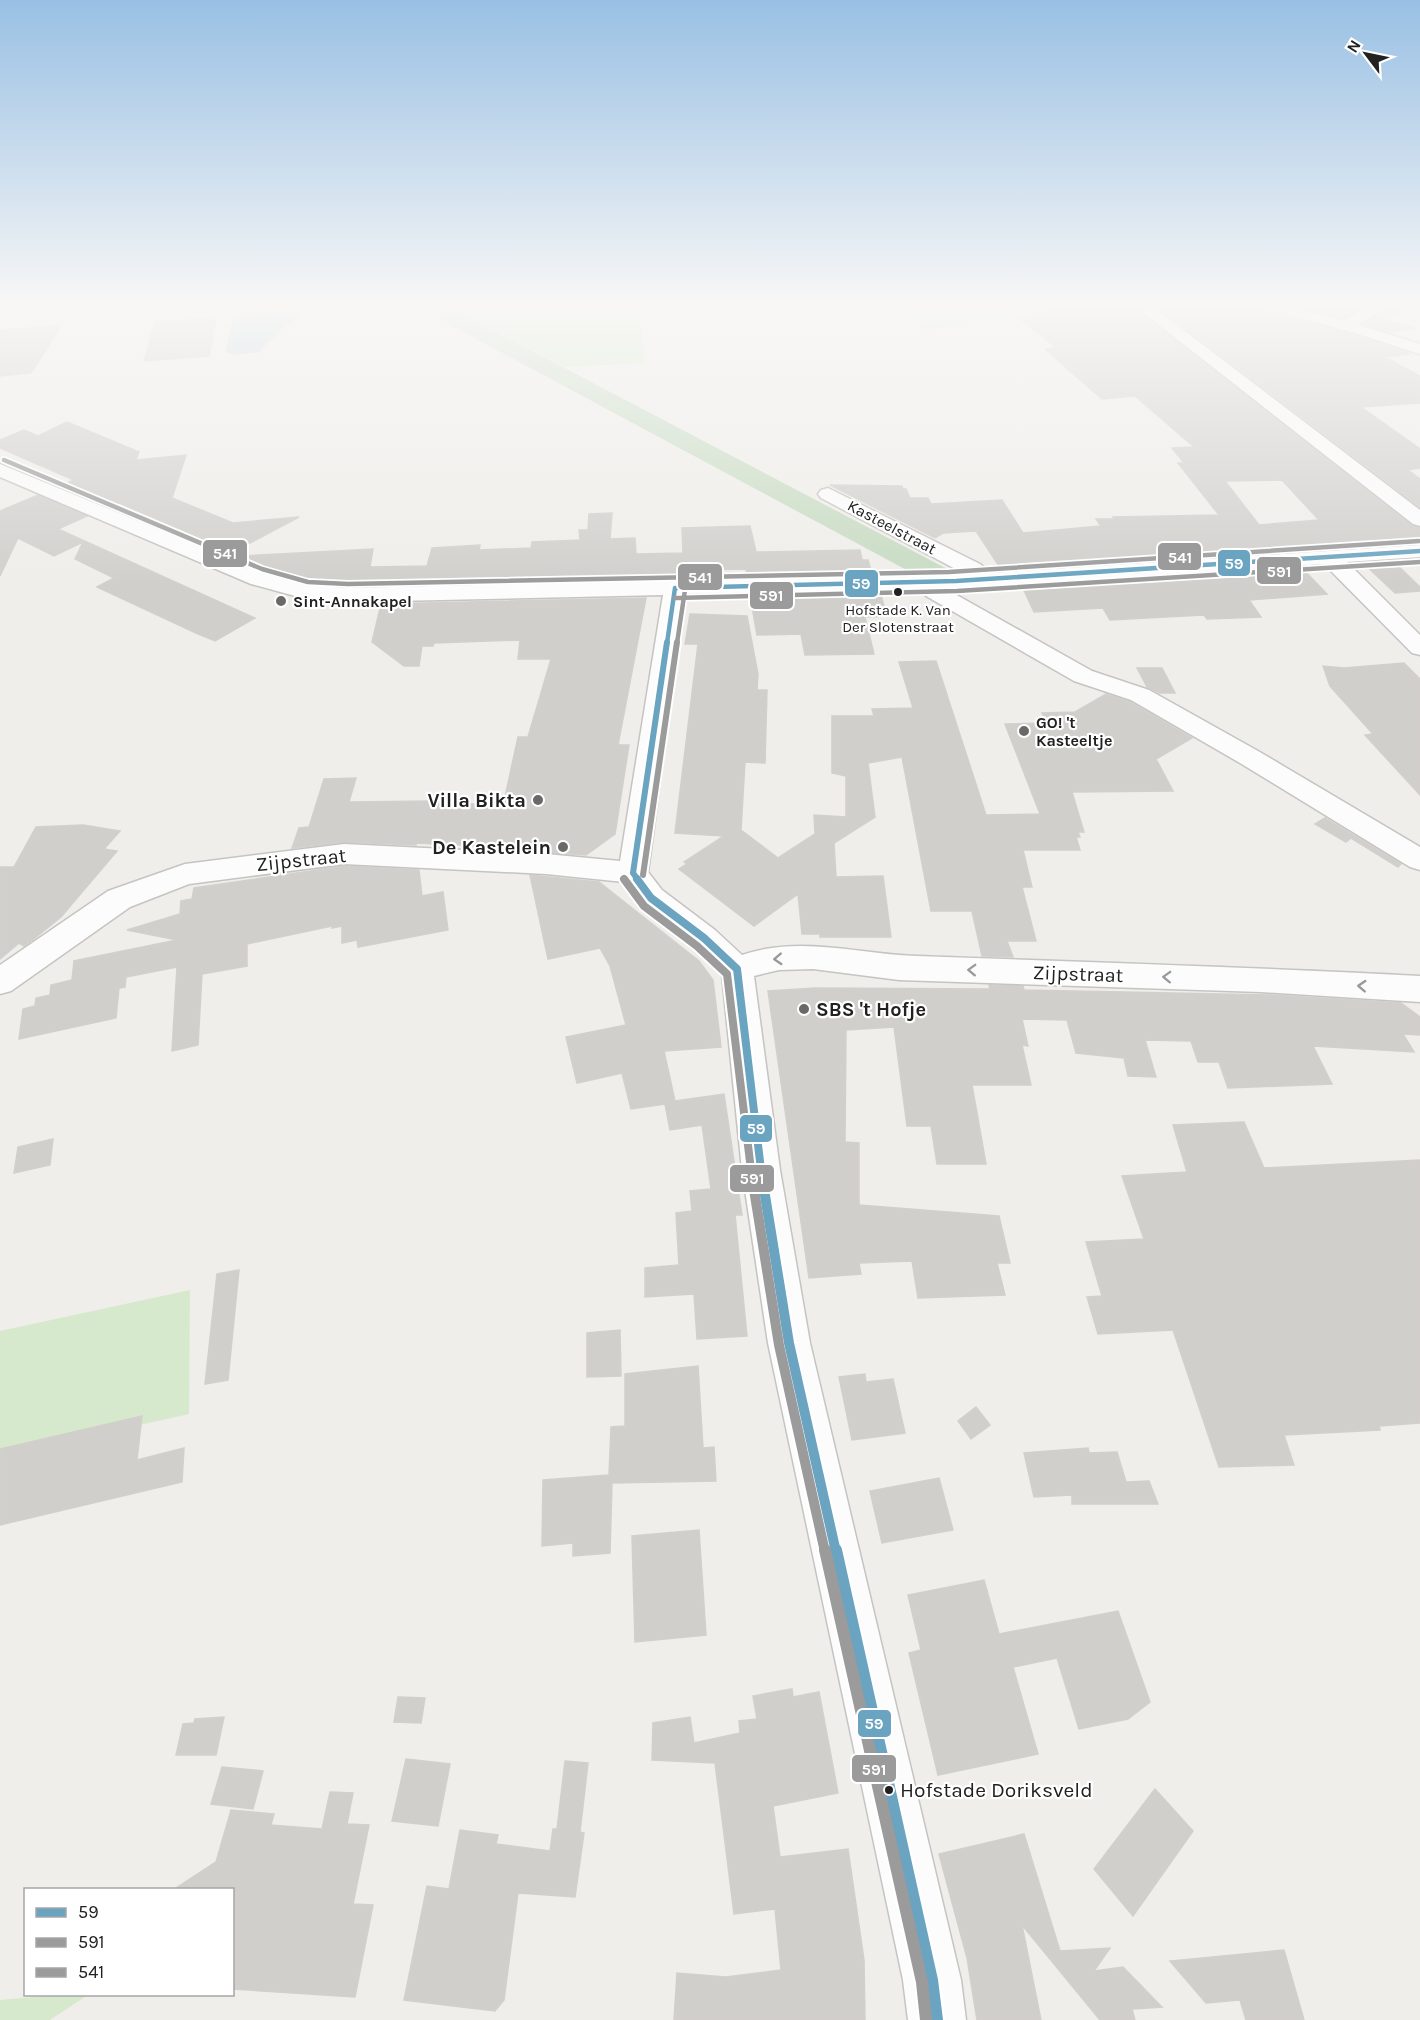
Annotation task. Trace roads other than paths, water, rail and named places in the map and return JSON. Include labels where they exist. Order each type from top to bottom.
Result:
[{"type":"street","points":[[1261,397],[1420,520]]},
{"type":"street","points":[[0,470],[259,579],[306,592],[348,595],[939,582],[1420,551]]},
{"type":"street","name":"Kasteelstraat","points":[[828,494],[972,569],[985,579]]},
{"type":"street","points":[[1330,558],[1420,648]]},
{"type":"street","points":[[939,582],[934,591],[1083,676],[1140,695],[1249,757],[1420,860]]},
{"type":"street","points":[[675,588],[633,873],[651,898],[704,938],[737,969],[761,1170],[789,1343],[932,1980],[937,2020]]},
{"type":"street","name":"Zijpstraat","points":[[0,982],[119,899],[185,874],[344,854],[546,864],[633,873]]},
{"type":"street","name":"Zijpstraat","points":[[737,969],[763,960],[796,958],[854,961],[899,968],[1261,980],[1420,989]]},
{"type":"place","name":"Hofstade K. Van Der Slotenstraat","points":[[898,592]]},
{"type":"place","name":"Sint-Annakapel","points":[[281,601]]},
{"type":"place","name":"GO! 't Kasteeltje","points":[[1024,731]]},
{"type":"place","name":"Villa Bikta","points":[[538,800]]},
{"type":"place","name":"De Kastelein","points":[[563,847]]},
{"type":"place","name":"SBS 't Hofje","points":[[804,1009]]},
{"type":"place","name":"Hofstade Doriksveld","points":[[889,1790]]}]
